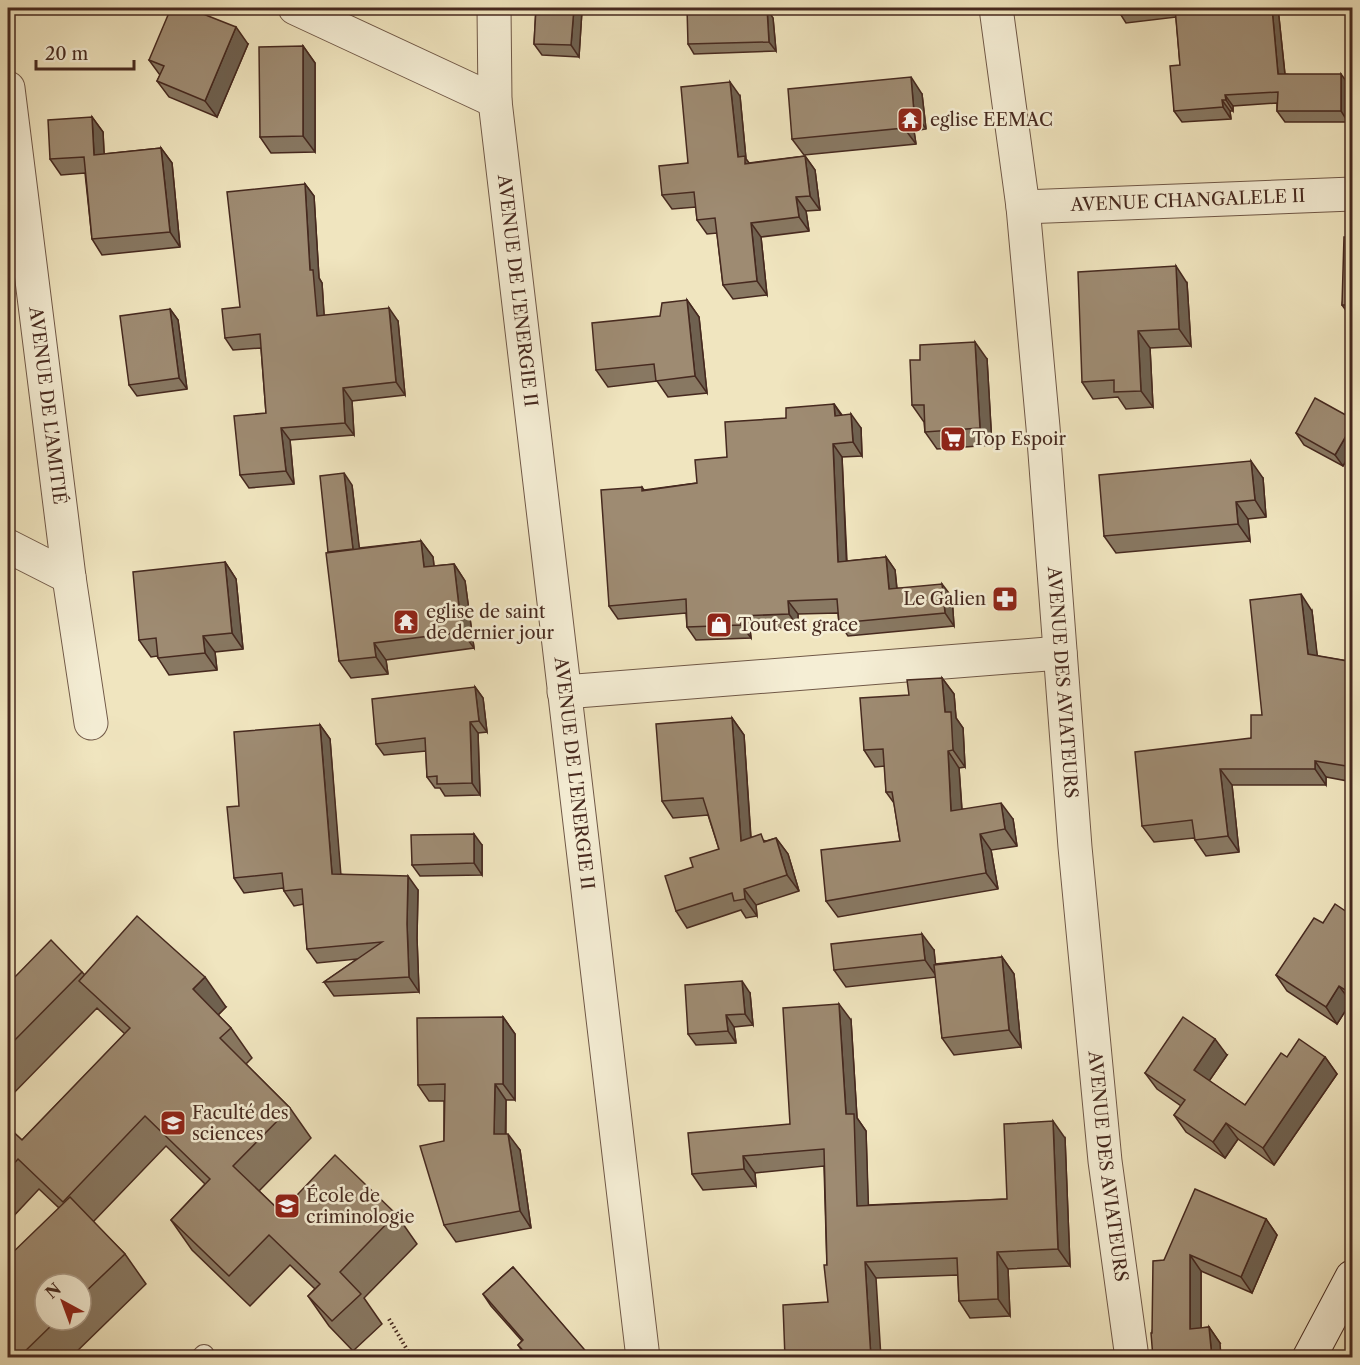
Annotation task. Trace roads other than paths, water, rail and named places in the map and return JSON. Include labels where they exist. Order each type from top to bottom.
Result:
[{"type":"street","points":[[295,8],[495,101]]},
{"type":"street","name":"AVENUE DE L'ENERGIE II","points":[[494,8],[495,101],[643,1358]]},
{"type":"street","name":"AVENUE DES AVIATEURS","points":[[996,8],[1023,207],[1043,427],[1076,858],[1105,1161],[1132,1358]]},
{"type":"street","name":"AVENUE DE L'AMITIÉ","points":[[8,88],[69,577],[91,723]]},
{"type":"street","name":"AVENUE CHANGALELE II","points":[[1023,207],[1353,194]]},
{"type":"street","points":[[8,546],[69,577]]},
{"type":"street","points":[[564,692],[1060,653]]},
{"type":"street","points":[[1309,1358],[1353,1277]]},
{"type":"place","name":"eglise EEMAC","points":[[910,120]]},
{"type":"place","name":"Top Espoir","points":[[953,439]]},
{"type":"place","name":"Le Galien","points":[[1005,599]]},
{"type":"place","name":"eglise de saint de dernier jour","points":[[406,622]]},
{"type":"place","name":"Tout est grace","points":[[719,625]]},
{"type":"place","name":"Faculté des sciences","points":[[173,1123]]},
{"type":"place","name":"École de criminologie","points":[[287,1206]]}]
